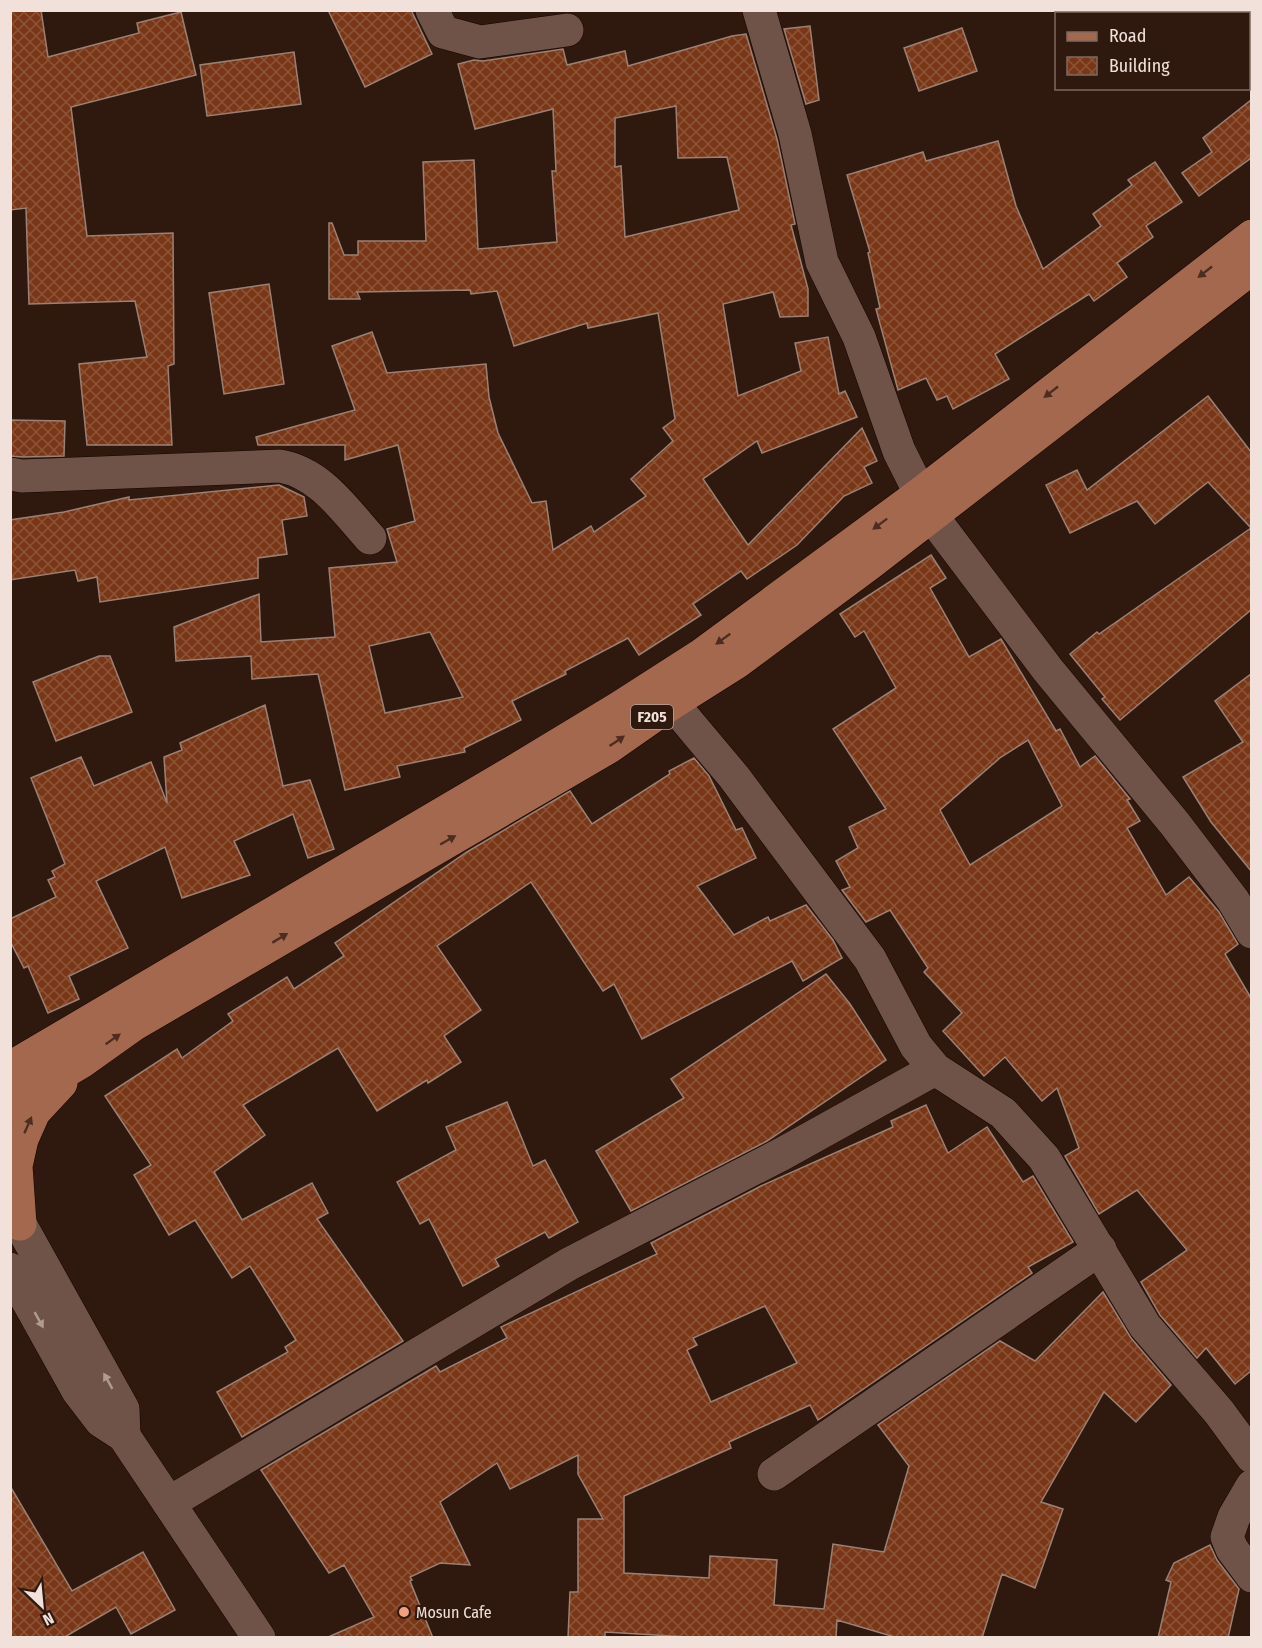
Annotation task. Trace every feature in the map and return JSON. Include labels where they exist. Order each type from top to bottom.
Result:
[{"type":"main road","name":"F205","points":[[10,1104],[81,1062],[133,1025],[609,747],[672,703],[737,662],[1251,236]]},
{"type":"main road","name":"F205","points":[[17,1060],[619,708],[925,505],[1251,268]]},
{"type":"main road","points":[[15,1213],[16,1166],[22,1139],[34,1112],[81,1062]]},
{"type":"street","points":[[432,10],[443,32],[480,42],[567,30]]},
{"type":"street","points":[[759,10],[795,134],[822,262],[859,337],[899,451],[925,505],[1048,670],[1175,824],[1233,900],[1251,932]]},
{"type":"street","points":[[10,474],[22,476],[280,466],[293,468],[328,490],[370,538]]},
{"type":"street","points":[[672,703],[734,777],[870,959],[915,1047],[935,1069],[1004,1113],[1044,1158],[1146,1326],[1219,1412],[1251,1457]]},
{"type":"street","points":[[169,1503],[569,1264],[782,1154],[935,1069]]},
{"type":"street","points":[[15,1213],[123,1409],[124,1436]]},
{"type":"street","points":[[774,1474],[1100,1248]]},
{"type":"street","points":[[10,1269],[78,1391],[101,1421],[124,1436],[260,1638]]},
{"type":"street","points":[[1251,1486],[1234,1517],[1227,1537],[1232,1549],[1251,1576]]},
{"type":"building","points":[[10,10],[41,10],[48,57],[139,33],[137,23],[181,12],[196,75],[71,107],[87,236],[173,233],[174,364],[168,366],[172,445],[87,445],[79,364],[147,357],[135,301],[29,304],[26,208],[10,210]]},
{"type":"building","points":[[328,10],[411,10],[432,54],[365,87]]},
{"type":"building","points":[[810,26],[819,100],[806,104],[784,29]]},
{"type":"building","points":[[962,28],[977,71],[919,91],[904,48]]},
{"type":"building","points":[[746,34],[777,139],[795,224],[791,225],[808,289],[808,316],[780,317],[773,292],[723,304],[738,396],[801,371],[795,343],[828,337],[839,394],[845,391],[857,417],[762,453],[757,441],[703,479],[748,545],[862,428],[877,461],[864,467],[872,483],[844,496],[797,545],[747,579],[741,571],[693,604],[701,615],[639,655],[628,638],[565,671],[566,674],[512,701],[521,720],[464,748],[465,752],[397,766],[400,777],[345,790],[318,674],[252,679],[251,656],[176,661],[174,627],[259,594],[261,642],[335,637],[329,568],[397,562],[387,529],[415,521],[398,445],[345,460],[345,445],[258,445],[256,437],[355,410],[332,346],[372,332],[387,373],[486,364],[489,397],[498,433],[532,503],[546,501],[553,550],[591,526],[594,532],[646,496],[631,479],[673,441],[663,428],[675,419],[658,313],[588,328],[587,323],[514,346],[497,291],[471,294],[470,290],[357,292],[360,299],[329,299],[329,223],[332,223],[344,255],[358,255],[358,241],[426,241],[423,162],[474,160],[478,249],[557,242],[552,171],[556,171],[553,109],[475,129],[458,64],[563,49],[567,65],[625,51],[628,66]],"holes":[[[676,106],[678,158],[727,157],[739,210],[625,237],[621,166],[615,167],[615,118]],[[430,632],[463,697],[385,713],[369,646]]]},
{"type":"building","points":[[294,52],[301,104],[207,116],[200,65]]},
{"type":"building","points":[[1251,100],[1251,158],[1199,196],[1182,173],[1212,152],[1203,138]]},
{"type":"building","points":[[998,141],[1016,206],[1043,269],[1101,226],[1093,214],[1132,185],[1128,180],[1155,162],[1182,202],[1146,226],[1153,237],[1117,263],[1127,277],[1094,301],[1089,294],[995,354],[1009,379],[953,409],[947,396],[937,400],[926,378],[898,390],[876,309],[880,308],[868,253],[870,252],[847,175],[923,152],[926,161]]},
{"type":"building","points":[[269,284],[284,384],[224,394],[209,293]]},
{"type":"building","points":[[1208,396],[1251,452],[1251,528],[1208,482],[1155,524],[1137,501],[1070,533],[1046,485],[1077,470],[1087,490]]},
{"type":"building","points":[[10,420],[65,421],[64,456],[10,456]]},
{"type":"building","points":[[279,485],[304,497],[307,516],[282,520],[287,554],[258,558],[258,578],[100,602],[97,577],[78,581],[75,570],[10,580],[10,520],[64,512],[129,497],[129,500]]},
{"type":"building","points":[[1251,528],[1251,610],[1120,720],[1102,699],[1105,697],[1070,654],[1097,632],[1099,634]]},
{"type":"building","points":[[931,555],[946,578],[930,588],[969,657],[1001,639],[1056,731],[1060,729],[1080,767],[1095,756],[1130,799],[1127,800],[1140,821],[1127,828],[1166,895],[1189,877],[1219,912],[1238,944],[1225,954],[1251,998],[1251,1371],[1235,1384],[1206,1348],[1197,1358],[1160,1315],[1141,1282],[1187,1250],[1137,1190],[1099,1214],[1065,1156],[1079,1148],[1057,1088],[1042,1101],[1005,1057],[984,1076],[943,1031],[962,1013],[924,972],[928,968],[890,910],[866,922],[842,890],[850,887],[836,861],[858,848],[849,827],[886,809],[833,729],[896,688],[864,631],[855,637],[840,614]],"holes":[[[1028,740],[1062,806],[970,865],[940,810],[1001,757]]]},
{"type":"building","points":[[99,656],[110,656],[132,712],[56,741],[33,682]]},
{"type":"building","points":[[1251,674],[1251,871],[1211,822],[1183,777],[1243,742],[1215,701]]},
{"type":"building","points":[[265,705],[283,786],[310,780],[334,849],[308,858],[293,814],[234,841],[250,875],[182,898],[165,847],[96,881],[128,948],[69,976],[79,999],[48,1013],[28,966],[24,968],[10,941],[10,919],[56,897],[48,880],[55,877],[52,871],[65,864],[31,778],[81,757],[94,786],[151,762],[167,803],[164,757],[182,750],[180,743]]},
{"type":"building","points":[[694,758],[709,776],[736,830],[742,828],[756,858],[697,886],[734,935],[768,917],[770,921],[806,905],[833,940],[842,958],[803,981],[792,961],[642,1039],[614,984],[603,991],[531,882],[437,946],[481,1010],[444,1036],[461,1062],[377,1111],[338,1048],[243,1105],[265,1135],[214,1172],[242,1220],[312,1183],[328,1213],[317,1219],[403,1341],[242,1437],[217,1392],[288,1352],[285,1347],[296,1340],[250,1266],[232,1278],[195,1220],[169,1235],[134,1175],[151,1165],[105,1096],[177,1049],[182,1058],[233,1021],[228,1014],[287,977],[294,989],[344,956],[335,943],[467,852],[570,791],[592,824],[670,774],[669,771]]},
{"type":"building","points":[[826,974],[850,1004],[886,1060],[767,1141],[631,1211],[596,1151],[684,1098],[671,1079]]},
{"type":"building","points":[[507,1102],[533,1166],[545,1160],[578,1222],[549,1238],[545,1232],[495,1259],[499,1266],[463,1286],[429,1219],[420,1224],[397,1182],[456,1150],[446,1127]]},
{"type":"building","points":[[926,1105],[948,1153],[987,1127],[1023,1182],[1033,1176],[1073,1242],[1028,1267],[1032,1273],[818,1420],[810,1405],[729,1442],[731,1448],[624,1496],[624,1573],[709,1578],[710,1556],[777,1560],[774,1605],[824,1609],[833,1544],[884,1552],[909,1466],[878,1425],[1000,1341],[1035,1361],[1103,1292],[1131,1338],[1171,1385],[1136,1422],[1104,1392],[1041,1502],[1063,1509],[1035,1588],[1002,1574],[982,1638],[898,1638],[837,1620],[836,1638],[705,1638],[605,1632],[605,1638],[568,1638],[570,1592],[578,1592],[578,1519],[603,1519],[578,1474],[578,1455],[510,1489],[497,1463],[440,1502],[470,1565],[440,1563],[410,1577],[433,1638],[326,1638],[374,1617],[344,1565],[329,1573],[261,1470],[436,1366],[440,1372],[507,1338],[501,1327],[657,1254],[651,1243],[761,1186],[893,1127],[891,1121]],"holes":[[[765,1306],[797,1363],[711,1402],[687,1350],[697,1345],[693,1338]]]},
{"type":"building","points":[[10,1486],[72,1591],[143,1552],[175,1610],[131,1634],[116,1607],[63,1638],[10,1638]]},
{"type":"building","points":[[1210,1545],[1217,1560],[1239,1589],[1228,1638],[1158,1638],[1171,1582],[1166,1580],[1174,1563]]},
{"type":"place","name":"Mosun Cafe","points":[[404,1612]]}]
